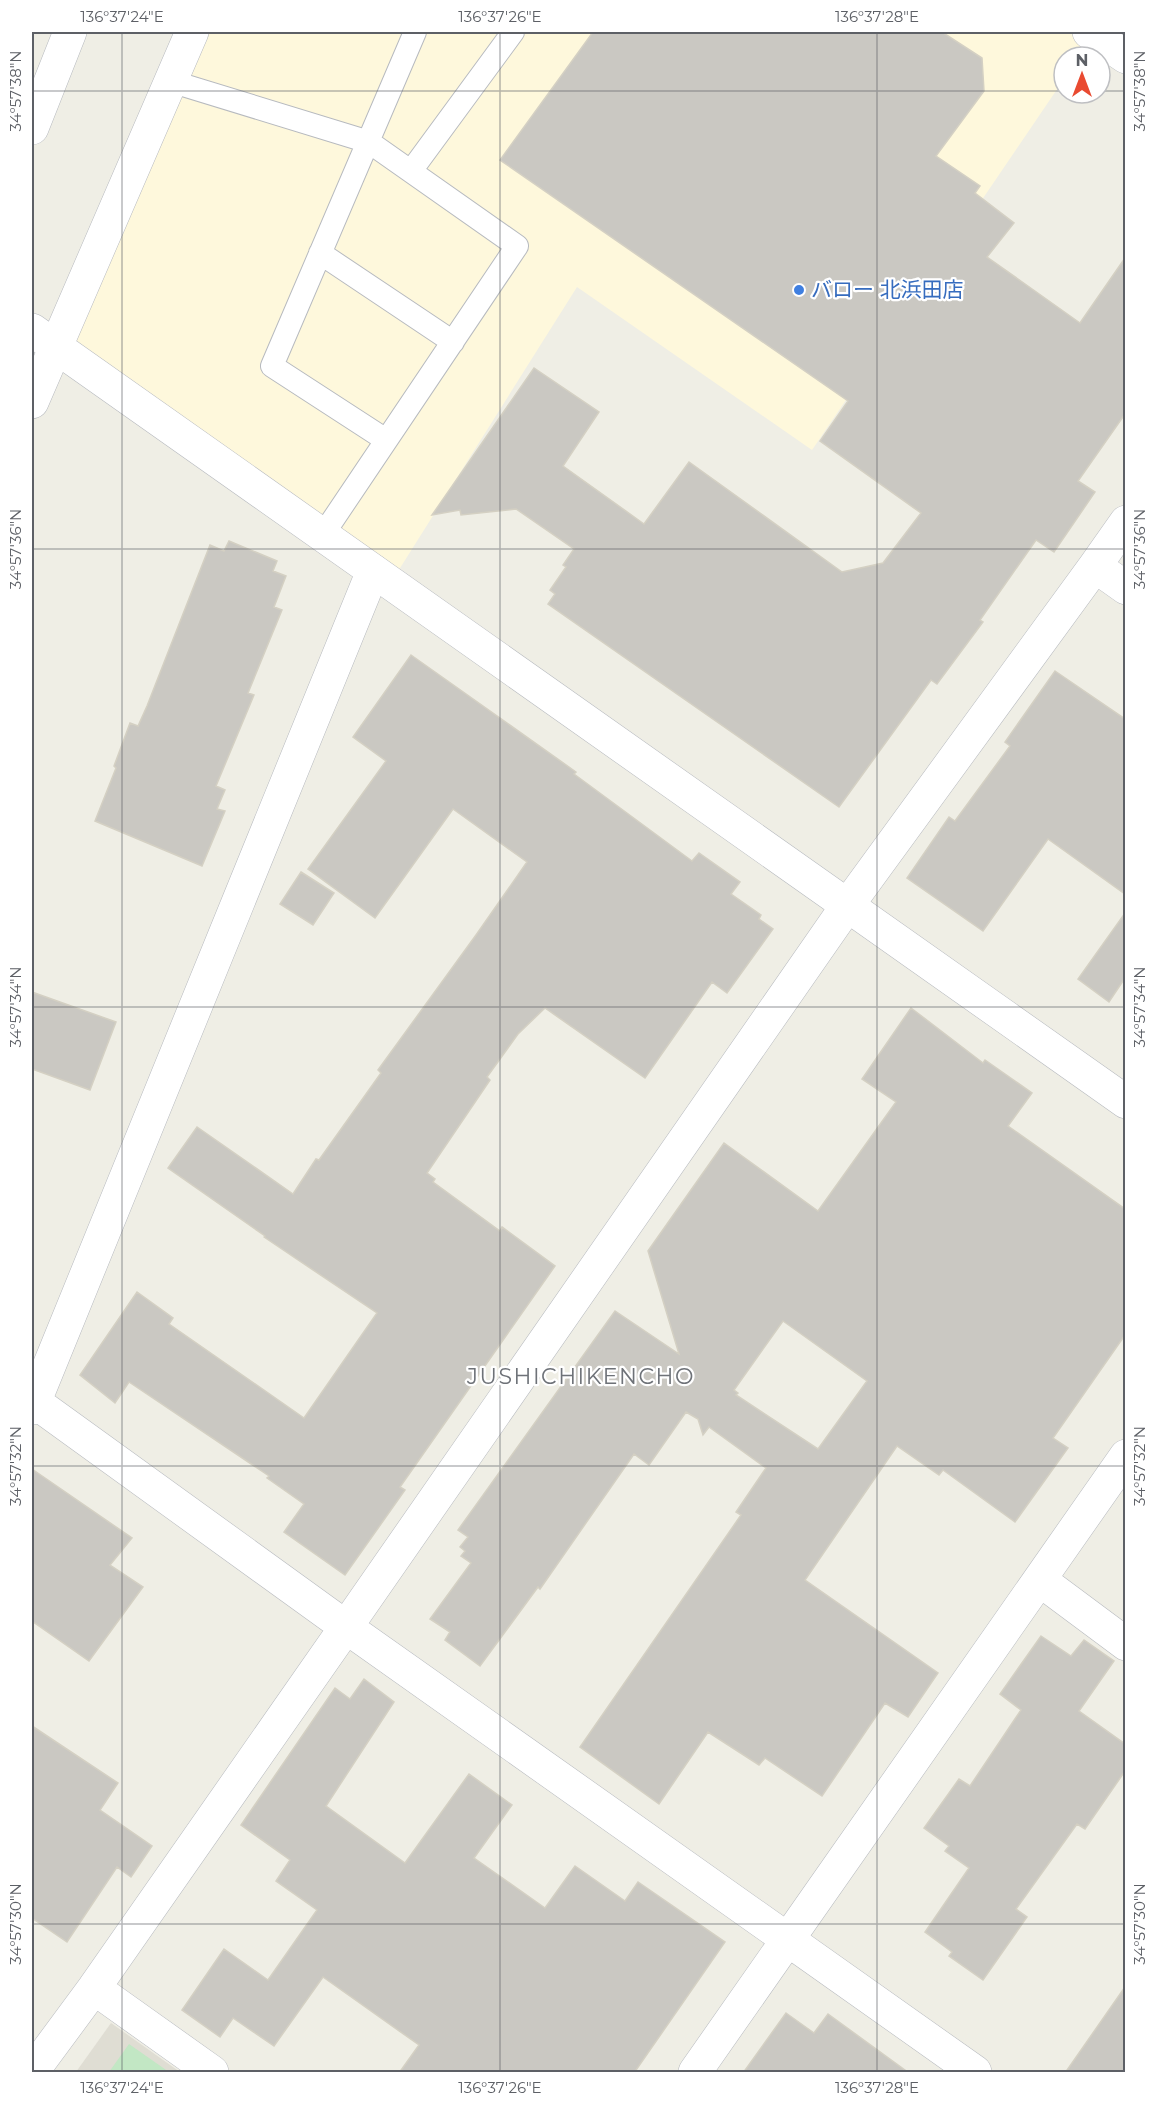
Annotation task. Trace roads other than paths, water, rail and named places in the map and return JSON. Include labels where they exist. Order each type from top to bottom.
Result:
[{"type":"street","points":[[32,128],[69,32]]},
{"type":"street","points":[[32,402],[44,339],[192,32]]},
{"type":"street","points":[[1089,32],[1125,57]]},
{"type":"street","points":[[44,339],[1125,1102]]},
{"type":"street","points":[[32,2073],[94,1988],[847,906],[1125,522]]},
{"type":"street","points":[[1095,566],[1125,588]]},
{"type":"street","points":[[373,571],[32,1403],[975,2073]]},
{"type":"street","points":[[695,2073],[1125,1456]]},
{"type":"street","points":[[1040,1580],[1125,1644]]},
{"type":"street","points":[[94,1988],[212,2073]]},
{"type":"lane","points":[[386,440],[272,366],[415,32]]},
{"type":"lane","points":[[411,171],[513,32]]},
{"type":"lane","points":[[170,81],[369,142],[517,246],[322,536]]},
{"type":"lane","points":[[320,253],[453,342]]},
{"type":"place","name":"バロー 北浜田店","points":[[799,290]]},
{"type":"district","name":"JUSHICHIKENCHO","points":[[581,1376]]}]
